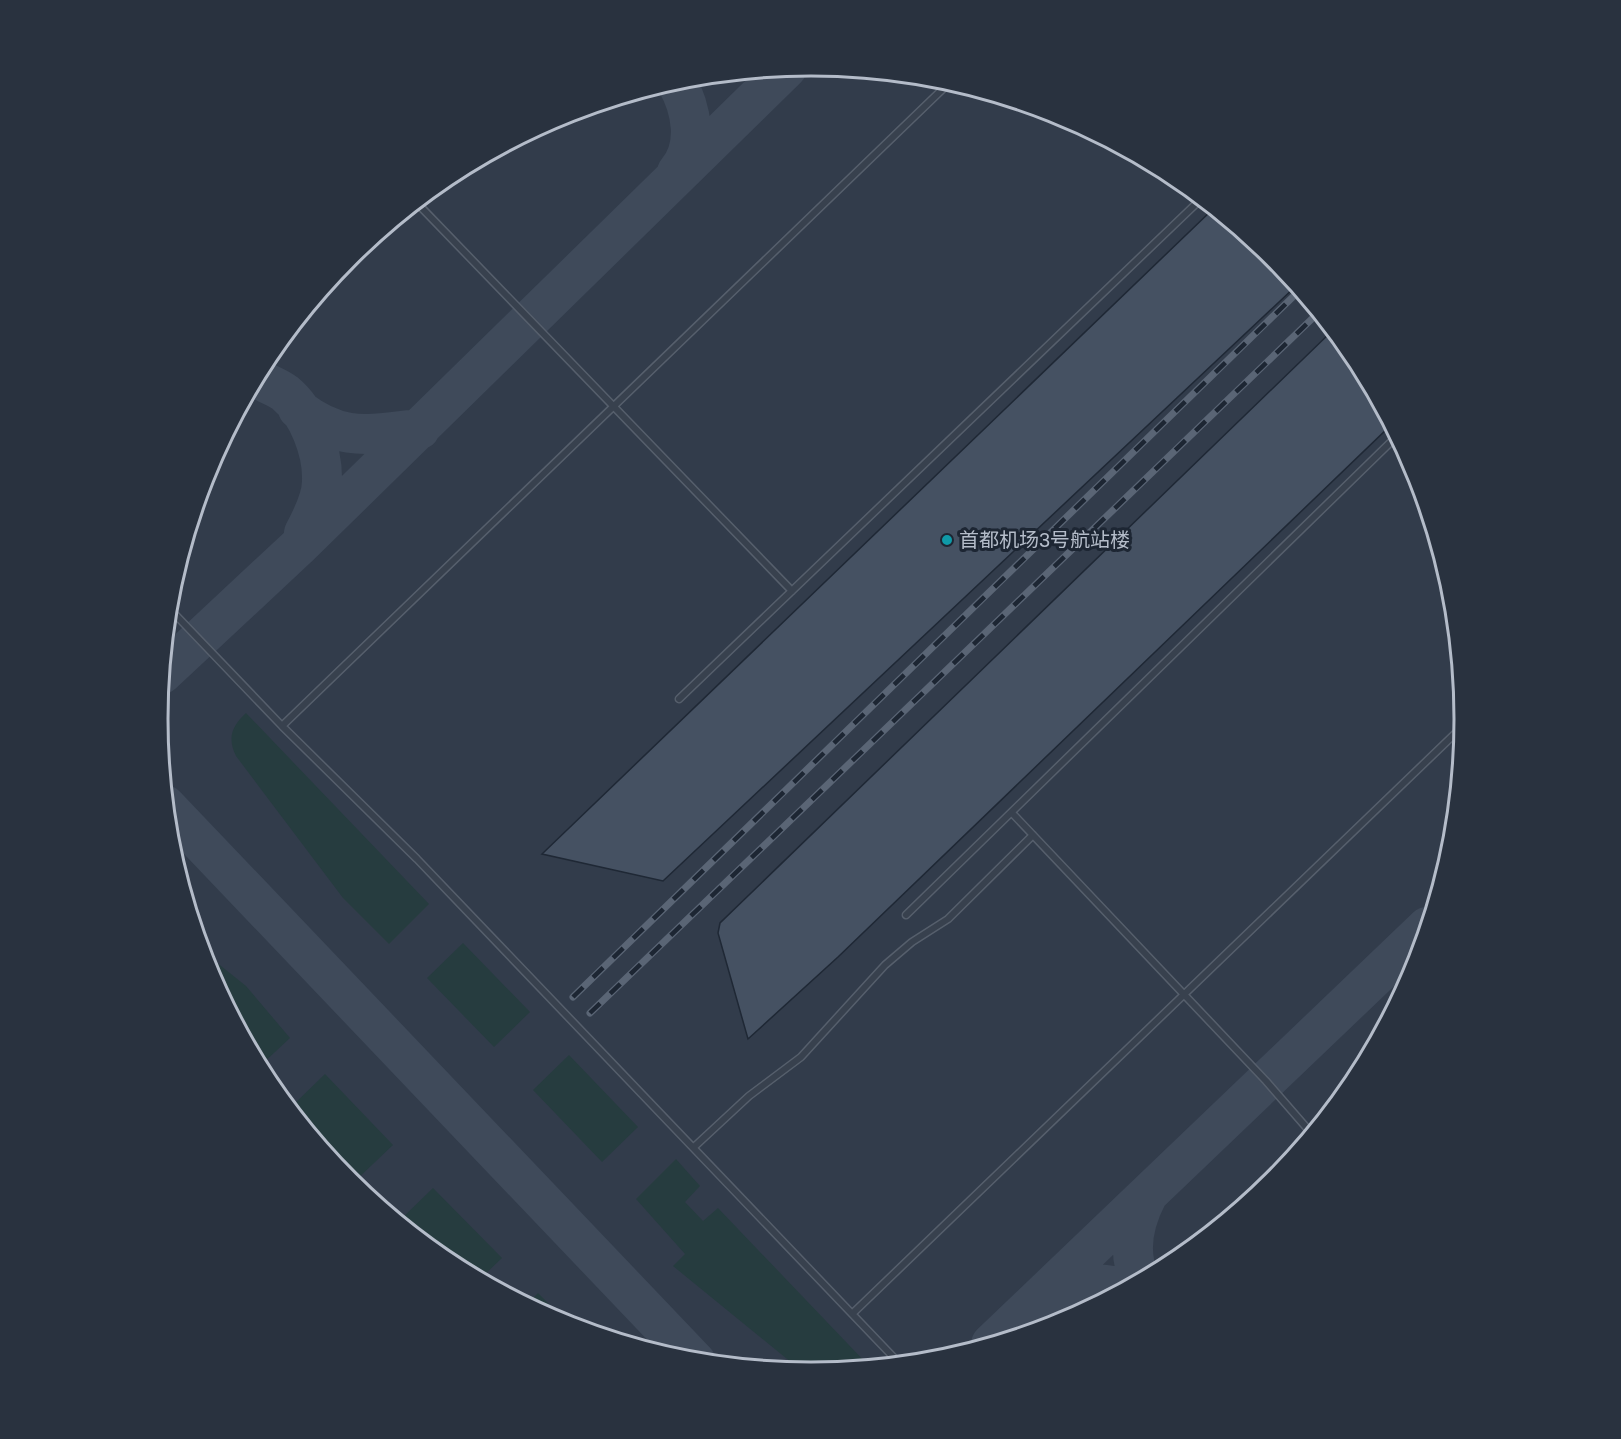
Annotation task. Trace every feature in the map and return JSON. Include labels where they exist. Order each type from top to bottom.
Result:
[{"type":"lane","points":[[282,726],[613,404],[941,90]]},
{"type":"lane","points":[[679,699],[1195,204]]},
{"type":"lane","points":[[422,207],[792,591]]},
{"type":"lane","points":[[906,915],[1390,442]]},
{"type":"lane","points":[[176,616],[282,726],[417,859],[893,1357]]},
{"type":"lane","points":[[852,1314],[1453,735]]},
{"type":"lane","points":[[1012,813],[1266,1081],[1307,1128]]},
{"type":"lane","points":[[694,1147],[750,1096],[801,1057],[885,965],[912,942],[948,918],[1033,835]]},
{"type":"shaded area","points":[[810,76],[894,82],[977,98],[1017,111],[1057,125],[1132,163],[1202,209],[1234,236],[1265,265],[1321,328],[1345,362],[1387,435],[1405,473],[1432,553],[1448,636],[1452,677],[1454,720],[1448,803],[1432,886],[1419,926],[1405,966],[1367,1041],[1321,1111],[1294,1143],[1265,1174],[1202,1230],[1168,1254],[1095,1296],[1057,1314],[977,1341],[894,1357],[853,1361],[768,1361],[727,1357],[644,1341],[604,1328],[564,1314],[489,1276],[419,1230],[387,1203],[356,1174],[300,1111],[276,1077],[234,1004],[216,966],[189,886],[173,803],[169,762],[167,720],[173,636],[189,553],[202,513],[216,473],[254,398],[300,328],[327,296],[356,265],[419,209],[453,185],[526,143],[564,125],[644,98],[727,82],[768,78]]},
{"type":"green space","points":[[246,713],[429,904],[389,944],[343,898],[236,756],[233,750],[232,733]]},
{"type":"green space","points":[[463,943],[530,1012],[494,1047],[427,978]]},
{"type":"green space","points":[[214,960],[246,986],[290,1038],[266,1061],[234,1004]]},
{"type":"green space","points":[[569,1055],[638,1127],[602,1162],[533,1090]]},
{"type":"green space","points":[[325,1074],[393,1145],[359,1177],[295,1103]]},
{"type":"green space","points":[[676,1159],[700,1186],[685,1202],[703,1221],[718,1208],[863,1360],[790,1362],[673,1266],[685,1254],[636,1199]]},
{"type":"green space","points":[[433,1188],[502,1258],[485,1274],[453,1254],[403,1217]]},
{"type":"green space","points":[[538,1293],[554,1310],[532,1299]]},
{"type":"building","name":"首都机场3号航站楼","points":[[1208,214],[1265,265],[1290,292],[663,881],[542,854]]},
{"type":"building","name":"首都机场3号航站楼","points":[[1327,336],[1345,362],[1385,431],[838,957],[748,1039],[718,933],[720,923]]},
{"type":"taxiway","points":[[170,667],[298,547],[777,78]]},
{"type":"taxiway","points":[[677,172],[684,162],[691,139],[689,115],[681,90]]},
{"type":"taxiway","points":[[264,382],[282,391],[293,401],[307,421],[317,445],[322,469],[322,488],[316,508],[304,533]]},
{"type":"taxiway","points":[[298,409],[314,420],[343,432],[370,434],[420,429]]},
{"type":"taxiway","points":[[175,816],[684,1350]]},
{"type":"taxiway","points":[[1003,1333],[1414,939]]},
{"type":"taxiway","points":[[1137,1273],[1133,1238],[1138,1217],[1147,1196]]},
{"type":"taxiway","points":[[1042,1297],[1074,1285],[1114,1286]]},
{"type":"railway","points":[[573,997],[1294,296]]},
{"type":"railway","points":[[590,1013],[1313,318]]},
{"type":"place","name":"首都机场3号航站楼","points":[[947,540]]}]
